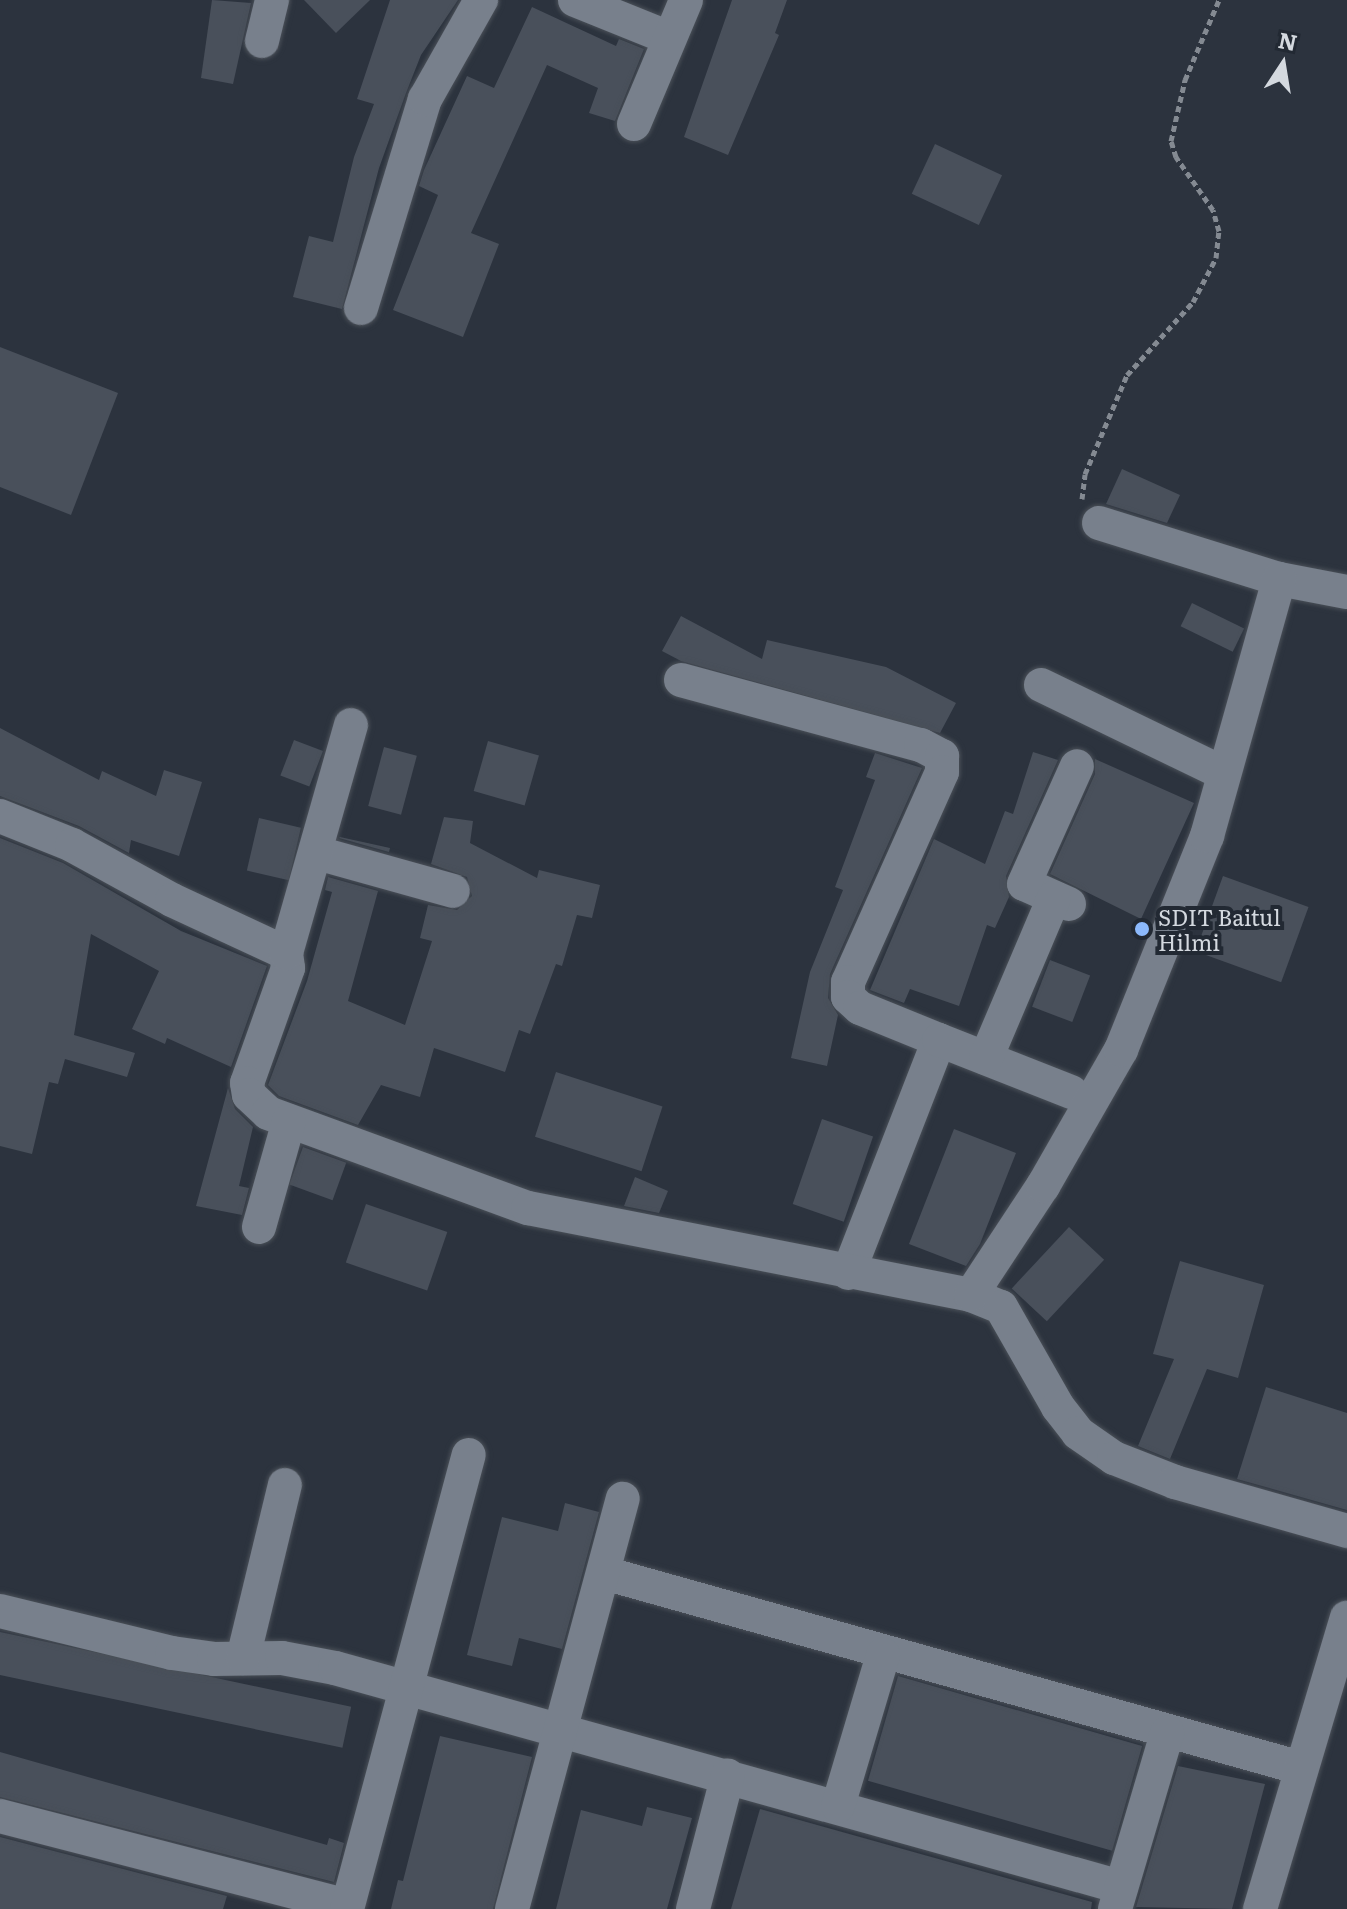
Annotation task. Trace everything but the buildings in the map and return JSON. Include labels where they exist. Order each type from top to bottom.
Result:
[{"type":"street","points":[[262,41],[272,0]]},
{"type":"street","points":[[361,308],[425,99],[481,0]]},
{"type":"street","points":[[575,0],[669,38]]},
{"type":"street","points":[[634,124],[686,0]]},
{"type":"street","points":[[1099,523],[1279,579],[1347,592]]},
{"type":"street","points":[[971,1295],[1043,1186],[1121,1050],[1207,836],[1279,579]]},
{"type":"street","points":[[681,680],[921,745],[942,756],[942,772],[848,982],[848,997],[860,1008],[1071,1092]]},
{"type":"street","points":[[1041,685],[1223,773]]},
{"type":"street","points":[[351,725],[286,953],[288,968],[247,1083],[256,1105],[289,1121],[528,1208],[971,1295],[1001,1307],[1058,1407],[1078,1433],[1114,1458],[1175,1482],[1347,1531]]},
{"type":"street","points":[[986,1058],[1062,901],[1024,884],[1077,766]]},
{"type":"street","points":[[0,816],[72,845],[172,900],[286,953]]},
{"type":"street","points":[[317,853],[453,891]]},
{"type":"street","points":[[848,1273],[939,1040]]},
{"type":"street","points":[[259,1227],[289,1121]]},
{"type":"street","points":[[0,1816],[347,1907],[409,1688],[469,1455]]},
{"type":"street","points":[[243,1658],[285,1485]]},
{"type":"street","points":[[512,1909],[623,1499]]},
{"type":"street","points":[[604,1573],[883,1655],[1301,1768]]},
{"type":"street","points":[[0,1611],[172,1653],[304,1661],[838,1806],[1118,1898],[1167,1733]]},
{"type":"street","points":[[1260,1909],[1301,1768],[1337,1686],[1347,1618]]},
{"type":"street","points":[[838,1806],[883,1655]]},
{"type":"street","points":[[693,1909],[728,1775]]},
{"type":"path","points":[[1099,523],[1083,507],[1081,492],[1107,418],[1127,375],[1193,302],[1216,258],[1219,231],[1213,210],[1176,157],[1171,141],[1181,91],[1219,0]]},
{"type":"place","name":"SDIT Baitul Hilmi","points":[[1142,929]]}]
